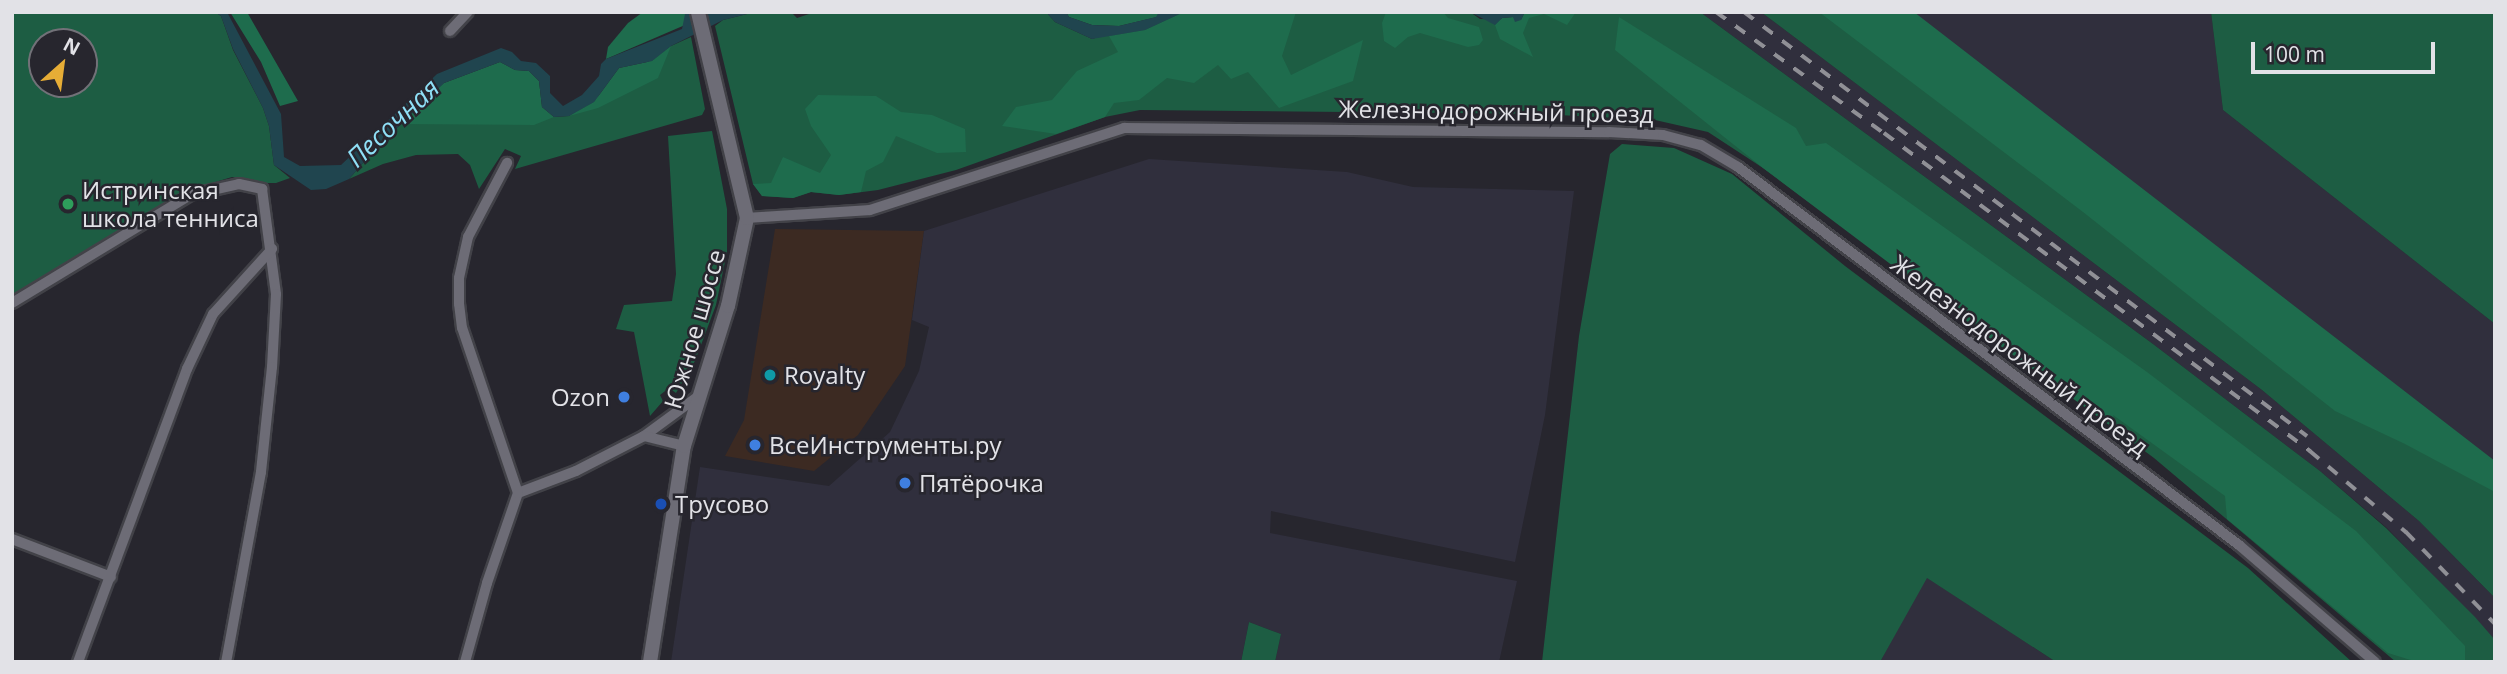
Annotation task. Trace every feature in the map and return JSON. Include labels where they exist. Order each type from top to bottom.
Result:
[{"type":"main road","name":"Южное шоссе","points":[[650,662],[684,446],[728,306],[747,218],[698,12]]},
{"type":"street","points":[[450,31],[468,12]]},
{"type":"street","name":"Железнодорожный проезд","points":[[747,218],[870,210],[1124,128],[1582,132],[1663,135],[1688,141],[1701,145],[1738,167],[2239,545],[2375,662]]},
{"type":"street","points":[[465,662],[487,583],[518,493],[462,328],[459,304],[459,278],[468,237],[507,163]]},
{"type":"street","points":[[12,303],[190,195],[216,187],[239,184],[262,189],[276,294],[261,472],[226,662]]},
{"type":"street","points":[[78,662],[187,369],[214,314],[272,249]]},
{"type":"street","points":[[518,493],[576,471],[644,436],[700,395]]},
{"type":"street","points":[[644,436],[684,446]]},
{"type":"street","points":[[12,539],[111,577]]},
{"type":"shaded area","points":[[1700,12],[1761,12],[2262,390],[2419,521],[2495,598],[2495,640],[2387,528],[2320,471],[2153,344]]},
{"type":"shaded area","points":[[1912,12],[2211,12],[2223,110],[2495,324],[2495,463]]},
{"type":"shaded area","points":[[1149,159],[1347,172],[1413,187],[1574,191],[1545,415],[1515,562],[1271,511],[1270,533],[1517,581],[1499,662],[1275,662],[1281,634],[1249,622],[1241,662],[671,662],[700,467],[829,486],[890,432],[919,371],[929,327],[912,320],[924,231]]},
{"type":"shaded area","points":[[775,229],[924,231],[905,366],[858,435],[814,471],[725,456],[744,420]]},
{"type":"shaded area","points":[[1926,577],[2056,662],[1880,662]]},
{"type":"green space","name":"Истринская школа тенниса","points":[[12,12],[215,12],[221,16],[233,50],[263,108],[269,126],[274,165],[290,178],[276,183],[257,183],[232,177],[185,195],[12,297]]},
{"type":"green space","points":[[230,12],[247,12],[298,101],[280,106],[261,62]]},
{"type":"green space","points":[[643,12],[685,12],[685,25],[606,59],[608,47],[628,23]]},
{"type":"green space","points":[[755,12],[791,12],[797,18],[815,12],[1046,12],[1055,22],[1092,39],[1184,12],[1470,12],[1480,19],[1521,20],[1525,12],[1700,12],[2153,344],[2320,471],[2386,528],[2475,617],[2495,640],[2495,662],[2396,662],[2154,458],[1763,168],[1708,132],[1655,120],[1539,114],[1140,110],[1105,117],[956,170],[878,190],[839,195],[811,192],[793,198],[762,196],[753,184],[715,26],[723,20]]},
{"type":"green space","points":[[1066,12],[1159,12],[1157,17],[1119,26],[1092,25],[1069,17]]},
{"type":"green space","points":[[1184,12],[1296,12],[1282,56],[1291,75],[1363,40],[1353,81],[1279,108],[1248,72],[1231,79],[1218,65],[1194,83],[1167,78],[1139,100],[1114,103],[1105,117],[1056,134],[1002,126],[1016,107],[1052,100],[1077,71],[1118,52],[1109,36],[1145,30]]},
{"type":"green space","points":[[1386,12],[1443,12],[1448,18],[1479,27],[1483,40],[1479,45],[1468,47],[1420,33],[1408,37],[1395,48],[1384,41],[1382,23]]},
{"type":"green space","points":[[1525,12],[1576,12],[1567,25],[1544,14],[1529,18],[1523,33],[1533,57],[1500,39],[1495,25],[1502,18],[1513,17],[1521,20]]},
{"type":"green space","points":[[1761,12],[1912,12],[2495,463],[2495,598],[2419,521],[2262,390]]},
{"type":"green space","points":[[1819,12],[1914,12],[2495,461],[2495,492],[2405,444],[2335,411],[2083,212]]},
{"type":"green space","points":[[2211,12],[2495,12],[2495,324],[2223,110]]},
{"type":"green space","points":[[1619,17],[1796,128],[1806,146],[1826,143],[2147,372],[2356,531],[2465,646],[2465,662],[2417,662],[2388,653],[2227,519],[2225,496],[2113,415],[2116,430],[1958,315],[1763,168],[1615,50]]},
{"type":"green space","points":[[691,37],[705,109],[702,115],[515,169],[521,156],[505,149],[479,189],[470,165],[458,154],[416,155],[383,164],[349,179],[376,148],[444,83],[554,117],[569,116],[671,46]]},
{"type":"green space","points":[[671,46],[658,78],[598,108],[569,116],[594,102],[619,68],[652,61]]},
{"type":"green space","points":[[500,62],[515,70],[529,71],[539,81],[542,107],[554,117],[534,125],[401,124],[444,83]]},
{"type":"green space","points":[[818,95],[876,96],[901,112],[932,115],[965,129],[966,152],[937,153],[896,136],[883,162],[866,171],[861,192],[839,195],[811,192],[793,198],[762,196],[753,184],[771,183],[783,157],[820,173],[831,155],[811,126],[805,109]]},
{"type":"green space","points":[[712,131],[727,209],[727,252],[716,305],[695,361],[676,393],[669,388],[660,395],[663,401],[650,416],[634,332],[616,329],[624,305],[672,301],[676,274],[668,136]]},
{"type":"green space","points":[[1622,144],[1674,148],[1732,174],[1845,266],[2248,568],[2352,662],[2056,662],[1927,578],[1880,662],[1542,662],[1579,336],[1610,154]]},
{"type":"green space","points":[[1249,622],[1281,634],[1275,662],[1241,662]]},
{"type":"water","name":"Песочная","points":[[215,12],[227,12],[281,114],[284,157],[300,166],[341,165],[437,74],[501,48],[512,52],[521,61],[536,63],[550,76],[550,93],[563,106],[582,95],[599,76],[601,64],[606,59],[682,29],[685,14],[755,12],[723,20],[671,46],[652,61],[619,68],[594,102],[569,116],[554,117],[542,107],[539,81],[529,71],[515,70],[500,62],[444,83],[376,148],[349,179],[326,189],[311,190],[274,165],[269,126],[263,108],[233,49],[221,16]]},
{"type":"water","points":[[1046,12],[1066,12],[1069,17],[1092,25],[1119,26],[1156,17],[1159,12],[1184,12],[1145,30],[1092,39],[1055,22]]},
{"type":"water","points":[[1470,12],[1525,12],[1521,20],[1515,22],[1513,17],[1502,18],[1495,25]]},
{"type":"railway","points":[[1716,12],[1884,133],[2310,451],[2406,532],[2495,624]]},
{"type":"railway","points":[[1744,12],[2307,436]]},
{"type":"place","name":"Истринская школа тенниса","points":[[68,204]]},
{"type":"place","name":"Royalty","points":[[770,375]]},
{"type":"place","name":"Ozon","points":[[624,397]]},
{"type":"place","name":"ВсеИнструменты.ру","points":[[755,445]]},
{"type":"place","name":"Пятёрочка","points":[[905,483]]},
{"type":"place","name":"Трусово","points":[[661,504]]}]
